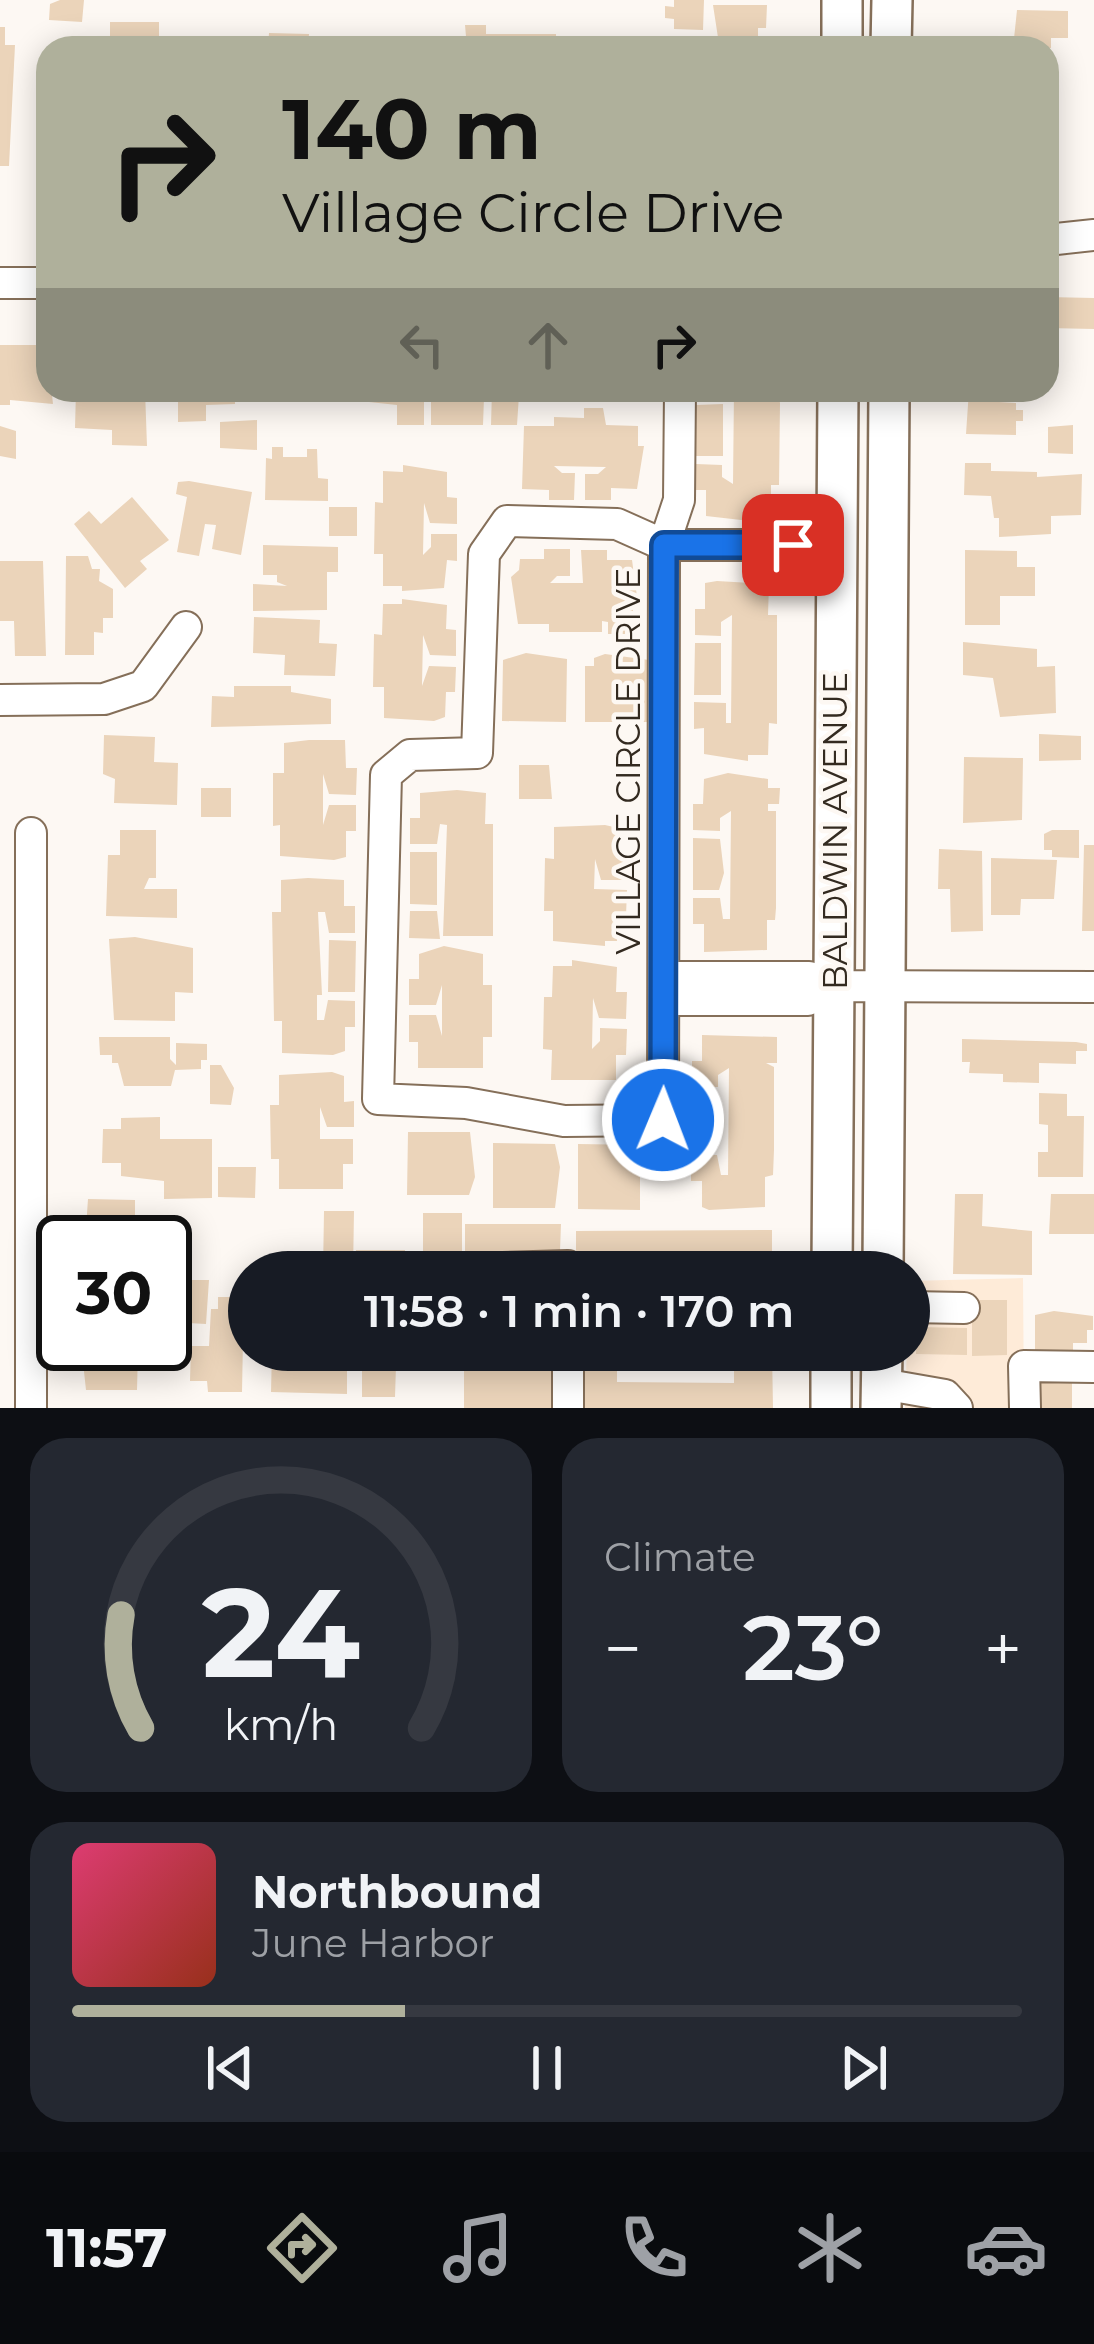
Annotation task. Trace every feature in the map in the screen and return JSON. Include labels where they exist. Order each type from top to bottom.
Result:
[{"type":"main road","points":[[842,0],[842,36]]},
{"type":"main road","points":[[891,36],[892,0]]},
{"type":"main road","name":"BALDWIN AVENUE","points":[[832,1251],[838,402]]},
{"type":"main road","name":"BALDWIN AVENUE","points":[[883,1251],[890,402]]},
{"type":"main road","points":[[831,1371],[831,1408]]},
{"type":"street","points":[[1059,239],[1094,235]]},
{"type":"street","points":[[0,283],[36,283]]},
{"type":"street","points":[[664,545],[679,500],[680,402]]},
{"type":"street","name":"VILLAGE CIRCLE DRIVE","points":[[664,545],[663,1120],[564,1121],[466,1103],[378,1099],[386,775],[410,755],[477,753],[484,554],[507,521],[617,524],[664,545],[836,545]]},
{"type":"street","points":[[0,700],[104,699],[143,686],[186,627]]},
{"type":"street","points":[[31,1408],[32,833]]},
{"type":"street","name":"VILLAGE CIRCLE DRIVE","points":[[664,988],[808,1000],[835,986],[1094,987]]},
{"type":"street","points":[[930,1307],[964,1308]]},
{"type":"street","points":[[1025,1408],[1024,1366],[1094,1367]]},
{"type":"street","points":[[568,1371],[568,1408]]},
{"type":"street","points":[[882,1381],[945,1395],[957,1408]]},
{"type":"shaded area","points":[[1023,1278],[1024,1408],[905,1408],[906,1371],[930,1371],[930,1280]]},
{"type":"building","points":[[84,0],[82,22],[49,20],[50,4]]},
{"type":"building","points":[[674,0],[704,0],[703,30],[674,29],[674,19],[665,18],[665,6],[674,7]]},
{"type":"building","points":[[713,5],[767,5],[766,28],[758,28],[758,36],[718,36]]},
{"type":"building","points":[[1017,10],[1068,11],[1068,38],[1014,36]]},
{"type":"building","points":[[110,22],[159,22],[159,36],[110,36]]},
{"type":"building","points":[[465,25],[486,25],[486,34],[556,34],[556,36],[466,36]]},
{"type":"building","points":[[0,27],[5,27],[5,45],[15,45],[9,166],[0,166]]},
{"type":"building","points":[[269,33],[309,34],[309,36]]},
{"type":"building","points":[[1059,297],[1094,298],[1094,329],[1059,328]]},
{"type":"building","points":[[0,345],[36,345],[36,402],[53,404],[10,400],[10,405],[0,405]]},
{"type":"building","points":[[76,402],[145,402],[147,446],[112,445],[112,430],[75,428]]},
{"type":"building","points":[[178,402],[235,402],[206,405],[206,421],[178,422]]},
{"type":"building","points":[[369,402],[424,402],[424,425],[397,425],[397,405]]},
{"type":"building","points":[[431,402],[484,402],[483,425],[431,425]]},
{"type":"building","points":[[492,402],[519,402],[517,425],[491,425]]},
{"type":"building","points":[[734,402],[780,402],[779,485],[771,485],[771,516],[750,516],[750,521],[706,516],[706,490],[696,490],[696,464],[722,465],[722,477],[733,484]]},
{"type":"building","points":[[968,402],[1016,403],[1016,410],[1023,410],[1023,421],[1016,421],[1016,435],[966,434]]},
{"type":"building","points":[[723,404],[723,456],[696,456],[696,405]]},
{"type":"building","points":[[584,408],[603,408],[606,425],[638,426],[638,446],[644,446],[637,489],[611,488],[611,500],[585,500],[585,474],[598,474],[606,467],[554,466],[562,473],[575,473],[574,500],[549,500],[549,490],[522,489],[524,426],[554,426],[554,417],[584,418]]},
{"type":"building","points":[[257,420],[257,450],[220,448],[220,422]]},
{"type":"building","points":[[1073,425],[1073,454],[1048,453],[1048,427]]},
{"type":"building","points":[[0,426],[16,431],[16,459],[0,456]]},
{"type":"building","points":[[272,447],[283,447],[283,457],[307,457],[307,449],[317,449],[318,478],[328,479],[328,501],[265,500],[266,458],[272,459]]},
{"type":"building","points":[[965,463],[991,463],[991,471],[1037,472],[1037,477],[1082,474],[1081,515],[1051,516],[1051,534],[999,537],[999,518],[994,518],[991,496],[964,495]]},
{"type":"building","points":[[403,465],[447,472],[447,497],[457,498],[457,524],[430,523],[424,503],[423,555],[431,547],[431,534],[457,534],[457,561],[447,560],[444,588],[402,591],[402,586],[383,586],[383,554],[374,554],[375,502],[383,503],[383,471],[403,472]]},
{"type":"building","points":[[178,482],[252,492],[241,555],[212,549],[216,525],[205,524],[199,556],[177,552],[187,497],[176,494]]},
{"type":"building","points":[[132,497],[169,540],[140,561],[147,569],[125,588],[74,524],[89,511],[101,524]]},
{"type":"building","points":[[329,507],[357,507],[357,536],[329,536]]},
{"type":"building","points":[[263,545],[338,547],[338,572],[327,572],[327,610],[253,611],[253,584],[287,586],[277,582],[277,575],[263,575]]},
{"type":"building","points":[[544,549],[570,549],[570,576],[557,576],[550,583],[583,583],[581,550],[607,550],[607,560],[632,560],[638,604],[633,604],[633,621],[625,621],[625,634],[608,634],[608,622],[602,621],[602,632],[549,632],[549,624],[518,624],[511,577],[519,570],[520,559],[544,559]]},
{"type":"building","points":[[965,550],[1017,551],[1017,567],[1035,567],[1035,596],[1000,596],[1000,625],[965,625]]},
{"type":"building","points":[[66,556],[88,556],[92,569],[100,569],[99,581],[113,589],[113,618],[103,618],[103,633],[94,632],[94,655],[65,655]]},
{"type":"building","points":[[0,561],[43,561],[46,656],[15,656],[14,621],[0,621]]},
{"type":"building","points":[[705,583],[769,584],[768,615],[777,615],[777,724],[769,723],[768,755],[748,755],[748,761],[704,754],[704,728],[694,729],[694,702],[726,703],[726,723],[731,723],[732,615],[721,622],[721,636],[695,635],[695,609],[705,609]]},
{"type":"building","points":[[402,599],[447,605],[446,629],[456,630],[456,656],[430,655],[423,635],[422,686],[429,666],[456,667],[455,692],[446,692],[445,717],[434,721],[384,718],[384,687],[373,687],[374,634],[382,635],[383,604],[402,604]]},
{"type":"building","points":[[254,617],[320,620],[319,643],[337,644],[335,676],[284,675],[285,655],[253,653]]},
{"type":"building","points":[[963,642],[1037,649],[1037,667],[1055,666],[1056,713],[1000,717],[993,678],[963,675]]},
{"type":"building","points":[[695,643],[721,643],[721,695],[694,695]]},
{"type":"building","points":[[526,653],[567,659],[566,722],[502,721],[503,660]]},
{"type":"building","points":[[605,654],[649,660],[649,722],[585,722],[585,666],[594,666],[594,658]]},
{"type":"building","points":[[234,686],[291,686],[291,692],[331,699],[331,724],[211,727],[212,696],[234,697]]},
{"type":"building","points":[[1039,734],[1081,736],[1081,760],[1039,761]]},
{"type":"building","points":[[104,735],[155,737],[154,762],[178,763],[177,805],[114,803],[115,779],[103,774]]},
{"type":"building","points":[[345,740],[346,768],[357,768],[356,795],[329,794],[323,774],[323,825],[329,805],[356,805],[356,831],[346,831],[346,857],[280,856],[280,825],[273,826],[273,773],[284,773],[284,743]]},
{"type":"building","points":[[964,757],[1023,758],[1022,820],[963,823]]},
{"type":"building","points":[[519,765],[549,765],[552,799],[519,799]]},
{"type":"building","points":[[728,773],[768,779],[768,788],[780,788],[779,804],[768,804],[768,811],[776,811],[776,908],[775,920],[767,920],[767,950],[704,952],[704,924],[693,924],[693,898],[720,898],[723,919],[730,919],[731,811],[720,818],[720,831],[693,830],[693,804],[703,804],[704,779]]},
{"type":"building","points":[[201,788],[231,788],[231,817],[201,817]]},
{"type":"building","points":[[420,793],[486,793],[485,824],[493,824],[493,936],[443,936],[447,825],[440,824],[437,844],[410,844],[410,818],[420,818]]},
{"type":"building","points":[[554,827],[618,828],[618,853],[628,853],[627,880],[601,880],[595,859],[594,889],[627,890],[626,916],[618,916],[617,941],[605,941],[605,946],[553,941],[553,911],[544,911],[545,858],[554,859]]},
{"type":"building","points":[[120,830],[156,830],[156,878],[149,878],[144,889],[177,889],[177,918],[106,916],[108,855],[120,855]]},
{"type":"building","points":[[1079,830],[1079,858],[1052,857],[1052,850],[1044,850],[1044,834]]},
{"type":"building","points":[[693,838],[720,839],[724,873],[719,890],[693,890]]},
{"type":"building","points":[[1084,845],[1094,845],[1094,931],[1082,931]]},
{"type":"building","points":[[939,849],[982,851],[983,931],[951,932],[950,889],[938,889]]},
{"type":"building","points":[[410,852],[437,852],[437,905],[410,904]]},
{"type":"building","points":[[991,858],[1057,860],[1054,899],[1021,899],[1020,915],[991,915]]},
{"type":"building","points":[[281,880],[344,880],[344,906],[355,906],[355,933],[329,933],[325,912],[318,912],[322,995],[317,995],[317,1020],[324,1020],[328,1000],[355,1001],[355,1027],[345,1027],[345,1051],[333,1055],[282,1053],[282,1021],[274,1021],[272,912],[281,912]]},
{"type":"building","points":[[410,911],[437,911],[440,939],[409,938]]},
{"type":"building","points":[[135,937],[193,948],[193,993],[175,992],[175,1021],[114,1020],[109,939]]},
{"type":"building","points":[[329,940],[356,941],[355,992],[328,992]]},
{"type":"building","points":[[444,946],[483,954],[483,985],[492,985],[492,1037],[483,1037],[483,1068],[418,1068],[418,1042],[409,1042],[409,1015],[436,1015],[442,1036],[442,985],[436,1005],[409,1005],[409,979],[419,979],[419,954]]},
{"type":"building","points":[[572,960],[617,967],[616,992],[627,992],[626,1019],[599,1018],[593,998],[592,1049],[600,1041],[600,1028],[627,1029],[626,1055],[616,1055],[616,1080],[551,1080],[552,1050],[543,1049],[544,997],[552,997],[553,966],[572,966]]},
{"type":"building","points":[[702,1035],[777,1037],[777,1063],[766,1063],[774,1067],[774,1150],[773,1175],[765,1177],[765,1207],[709,1210],[702,1207],[702,1181],[691,1181],[691,1155],[717,1155],[721,1175],[728,1175],[729,1068],[718,1075],[718,1087],[692,1087],[692,1061],[702,1061]]},
{"type":"building","points":[[99,1037],[170,1037],[170,1059],[176,1065],[176,1043],[207,1044],[207,1060],[201,1060],[201,1069],[175,1070],[171,1086],[124,1086],[112,1055],[100,1055]]},
{"type":"building","points":[[962,1039],[1076,1042],[1087,1044],[1087,1051],[1076,1051],[1076,1064],[1039,1063],[1039,1083],[1003,1082],[1003,1074],[969,1073],[970,1062],[962,1062]]},
{"type":"building","points":[[210,1065],[221,1065],[234,1088],[231,1105],[210,1104]]},
{"type":"building","points":[[332,1072],[344,1076],[344,1102],[354,1101],[354,1127],[327,1127],[320,1107],[320,1139],[353,1139],[353,1164],[343,1164],[343,1189],[279,1189],[279,1159],[271,1159],[270,1105],[279,1105],[279,1075]]},
{"type":"building","points":[[1039,1093],[1067,1094],[1067,1116],[1084,1116],[1083,1177],[1038,1177],[1038,1152],[1048,1152],[1048,1125],[1039,1124]]},
{"type":"building","points":[[691,1095],[718,1095],[718,1147],[691,1147]]},
{"type":"building","points":[[160,1117],[160,1139],[212,1139],[212,1198],[164,1199],[164,1181],[121,1176],[121,1163],[102,1163],[103,1129],[121,1129],[121,1118]]},
{"type":"building","points":[[408,1132],[470,1132],[475,1177],[469,1195],[407,1195]]},
{"type":"building","points":[[493,1143],[555,1144],[560,1167],[555,1208],[493,1208]]},
{"type":"building","points":[[578,1144],[640,1145],[640,1210],[578,1209]]},
{"type":"building","points":[[218,1167],[256,1167],[255,1198],[218,1197]]},
{"type":"building","points":[[955,1194],[983,1194],[982,1226],[1032,1231],[1032,1275],[953,1274]]},
{"type":"building","points":[[1051,1194],[1094,1194],[1094,1234],[1049,1234]]},
{"type":"building","points":[[88,1199],[135,1200],[135,1215],[87,1215]]},
{"type":"building","points":[[324,1211],[354,1211],[353,1251],[323,1251]]},
{"type":"building","points":[[423,1213],[462,1213],[462,1251],[423,1251]]},
{"type":"building","points":[[465,1224],[561,1224],[560,1251],[465,1251]]},
{"type":"building","points":[[772,1230],[772,1251],[576,1251],[576,1231]]},
{"type":"building","points":[[192,1280],[209,1280],[206,1324],[192,1323]]},
{"type":"building","points":[[218,1297],[228,1297],[228,1371],[242,1371],[242,1392],[208,1392],[207,1381],[190,1381],[192,1346],[209,1346],[211,1309],[218,1309]]},
{"type":"building","points":[[972,1300],[1007,1300],[1007,1355],[972,1356]]},
{"type":"building","points":[[1054,1311],[1093,1316],[1093,1330],[1087,1330],[1087,1343],[1073,1343],[1073,1353],[1035,1355],[1035,1315]]},
{"type":"building","points":[[930,1327],[967,1328],[967,1355],[930,1354]]},
{"type":"building","points":[[84,1371],[137,1371],[137,1390],[86,1390]]},
{"type":"building","points":[[272,1371],[347,1371],[347,1394],[271,1392]]},
{"type":"building","points":[[362,1371],[396,1371],[395,1397],[362,1397]]},
{"type":"building","points":[[464,1371],[558,1371],[558,1408],[464,1408]]},
{"type":"building","points":[[576,1371],[617,1371],[617,1382],[734,1383],[734,1371],[772,1371],[773,1408],[576,1408]]},
{"type":"building","points":[[1033,1377],[1072,1377],[1072,1408],[1033,1408]]},
{"type":"route","points":[[663,1120],[664,545],[793,545]]}]
